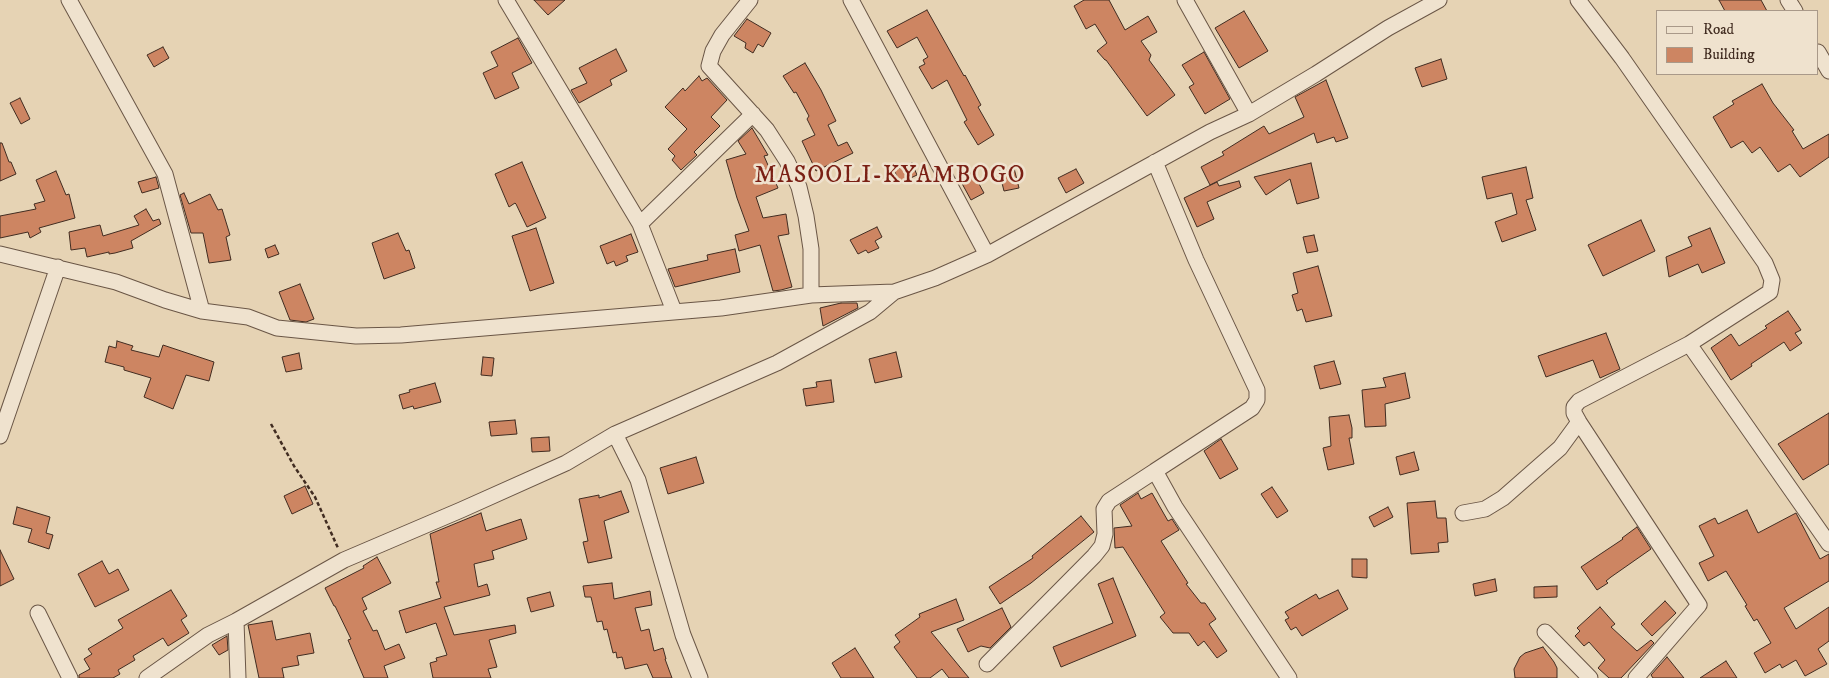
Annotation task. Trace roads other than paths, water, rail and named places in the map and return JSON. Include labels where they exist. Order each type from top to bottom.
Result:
[{"type":"street","points":[[69,0],[165,174],[202,311]]},
{"type":"street","points":[[506,0],[640,224],[674,311]]},
{"type":"street","points":[[750,0],[722,35],[713,51],[709,66],[767,130],[799,187],[811,249],[810,295]]},
{"type":"street","points":[[851,0],[987,255]]},
{"type":"street","points":[[1185,0],[1249,114]]},
{"type":"street","points":[[0,254],[116,282],[202,311],[248,317],[277,328],[356,336],[401,335],[721,308],[810,295],[894,292],[935,278],[987,255],[1210,132],[1249,114],[1388,28],[1439,0]]},
{"type":"street","points":[[1578,0],[1622,58],[1765,263],[1772,280],[1770,292],[1689,344],[1579,401],[1574,407],[1574,413],[1578,422],[1699,605],[1636,678]]},
{"type":"street","points":[[1819,54],[1829,72]]},
{"type":"street","points":[[640,224],[754,114]]},
{"type":"street","points":[[987,664],[1102,546],[1105,534],[1104,509],[1109,501],[1252,408],[1257,400],[1257,390],[1196,260],[1155,162]]},
{"type":"street","points":[[0,436],[58,267]]},
{"type":"street","points":[[147,678],[208,635],[344,560],[566,463],[615,434],[777,363],[870,312],[894,292]]},
{"type":"street","points":[[1689,344],[1829,544]]},
{"type":"street","points":[[1463,513],[1485,509],[1503,498],[1560,448],[1578,422]]},
{"type":"street","points":[[615,434],[638,480],[683,635],[700,678]]},
{"type":"street","points":[[1155,471],[1175,507],[1289,678]]},
{"type":"street","points":[[38,613],[70,678]]},
{"type":"street","points":[[236,621],[238,678]]},
{"type":"street","points":[[1545,632],[1590,678]]},
{"type":"district","name":"MASOOLI-KYAMBOGO","points":[[890,177]]}]
